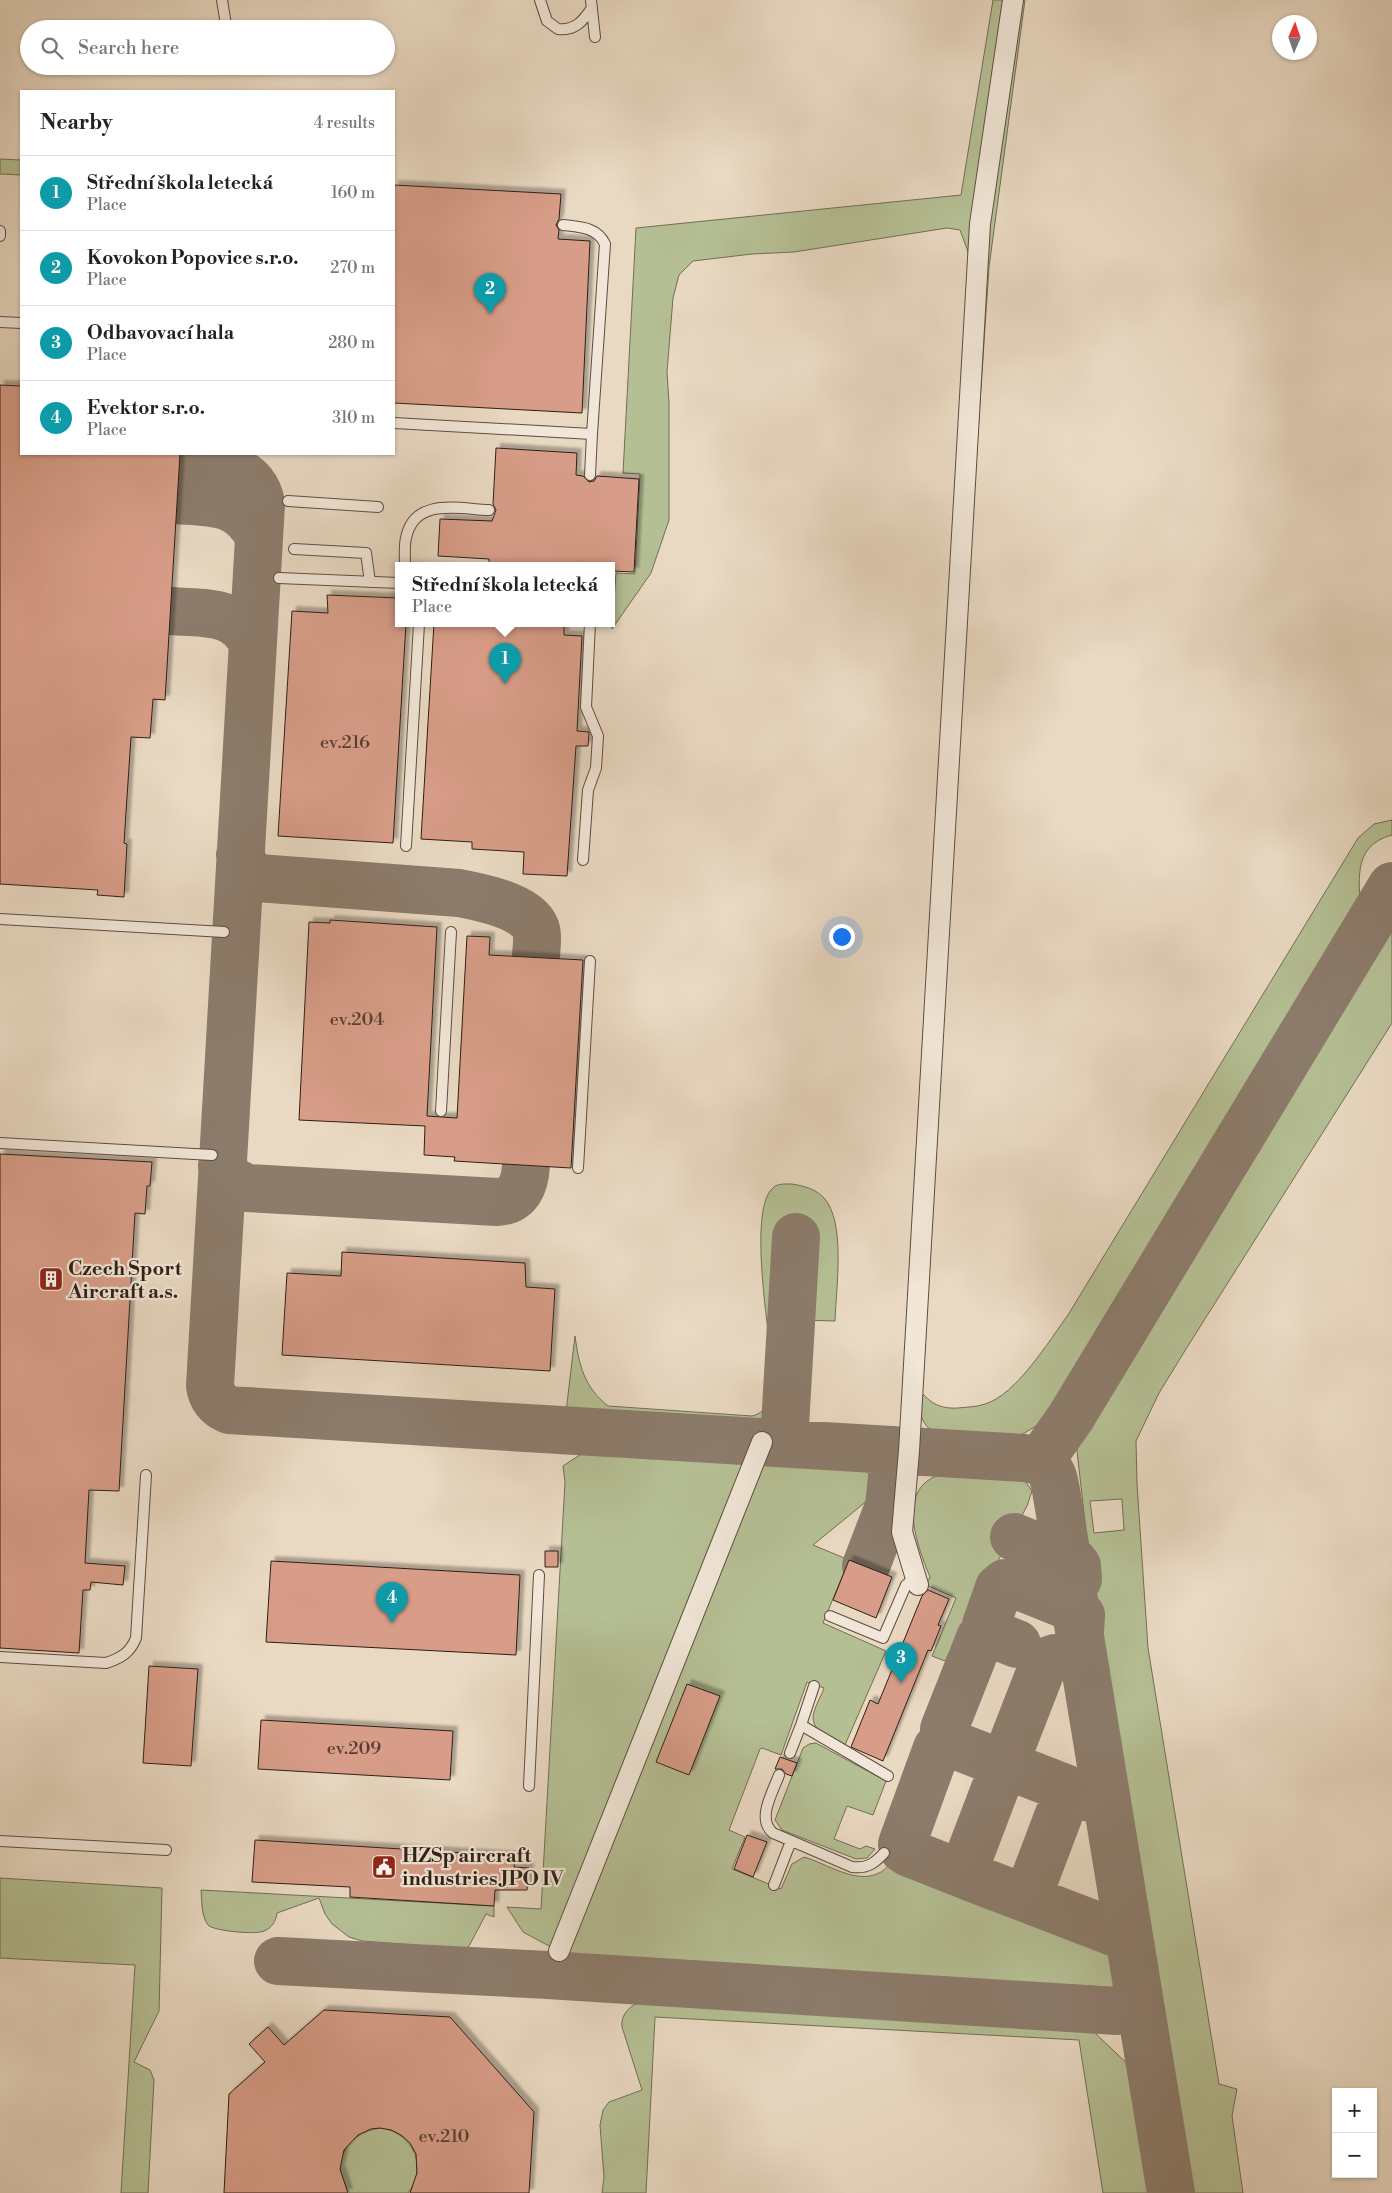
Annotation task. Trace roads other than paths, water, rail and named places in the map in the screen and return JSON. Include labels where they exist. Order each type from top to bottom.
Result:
[{"type":"street","points":[[917,1581],[905,1544],[901,1521],[910,1451],[916,1316],[980,224],[1013,0]]},
{"type":"street","points":[[558,1951],[762,1442]]},
{"type":"lane","points":[[222,0],[225,20]]},
{"type":"lane","points":[[540,0],[547,21],[558,30],[579,25],[592,4]]},
{"type":"lane","points":[[592,4],[595,37]]},
{"type":"lane","points":[[563,225],[594,231],[601,236],[606,244],[590,475]]},
{"type":"lane","points":[[0,231],[0,236]]},
{"type":"lane","points":[[0,322],[20,323]]},
{"type":"lane","points":[[395,423],[592,434]]},
{"type":"lane","points":[[288,500],[378,507]]},
{"type":"lane","points":[[405,562],[406,538],[409,527],[423,510],[438,508],[489,510]]},
{"type":"lane","points":[[294,550],[366,553],[370,582]]},
{"type":"lane","points":[[279,578],[395,583]]},
{"type":"lane","points":[[406,846],[419,627]]},
{"type":"lane","points":[[583,860],[588,790],[596,768],[598,736],[586,707],[590,627]]},
{"type":"lane","points":[[0,919],[224,932]]},
{"type":"lane","points":[[441,1111],[451,932]]},
{"type":"lane","points":[[578,1168],[590,961]]},
{"type":"lane","points":[[0,1142],[212,1155]]},
{"type":"lane","points":[[0,1657],[106,1663],[118,1659],[133,1647],[136,1638],[146,1475]]},
{"type":"lane","points":[[529,1786],[539,1575]]},
{"type":"lane","points":[[830,1616],[883,1638],[906,1585],[917,1581]]},
{"type":"lane","points":[[790,1753],[814,1686]]},
{"type":"lane","points":[[801,1725],[888,1776]]},
{"type":"lane","points":[[779,1775],[765,1819],[770,1830],[790,1841],[859,1868],[875,1863],[884,1853]]},
{"type":"lane","points":[[774,1885],[790,1841]]},
{"type":"lane","points":[[0,1842],[166,1850]]},
{"type":"place","name":"Kovokon Popovice s.r.o.","points":[[490,314]]},
{"type":"place","name":"Střední škola letecká","points":[[505,684]]},
{"type":"place","name":"Czech Sport Aircraft a.s.","points":[[51,1279]]},
{"type":"place","name":"Evektor s.r.o.","points":[[392,1623]]},
{"type":"place","name":"Odbavovací hala","points":[[901,1683]]},
{"type":"place","name":"HZSp aircraft industries JPO IV","points":[[384,1867]]}]
